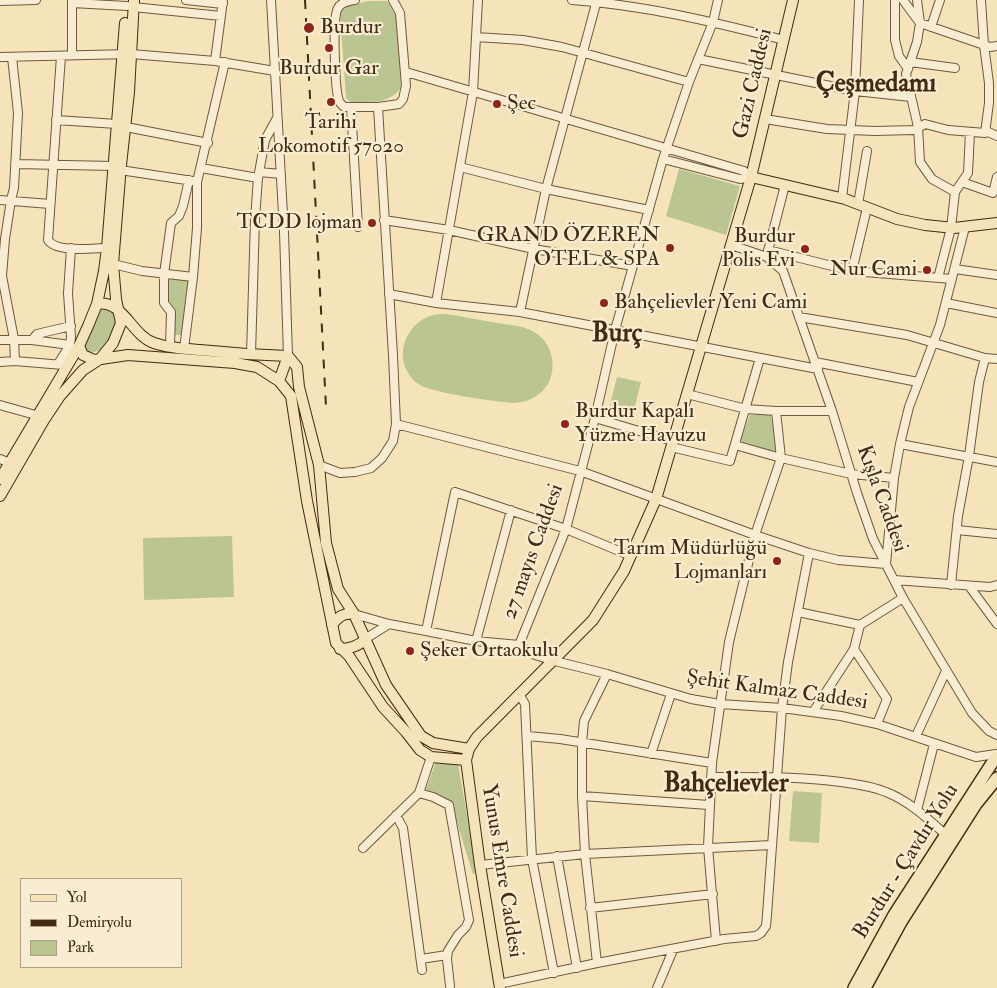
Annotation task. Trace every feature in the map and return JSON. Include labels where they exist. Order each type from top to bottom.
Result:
[{"type":"highway","name":"Burdur - Çavdır Yolu","points":[[854,988],[894,914],[996,755]]},
{"type":"highway","name":"Burdur - Çavdır Yolu","points":[[865,988],[901,922],[976,804],[997,778]]},
{"type":"main road","name":"Gazi Caddesi","points":[[466,760],[477,737],[551,660],[593,620],[620,580],[656,499],[752,177],[792,0]]},
{"type":"main road","points":[[0,479],[5,461],[39,416],[63,365],[97,304],[104,271],[117,168],[130,3]]},
{"type":"main road","points":[[0,496],[60,396],[82,370],[100,359],[113,343],[119,328],[121,322],[120,310],[116,299],[113,264],[117,168]]},
{"type":"main road","points":[[752,177],[842,198],[903,221],[925,226],[951,228],[997,223]]},
{"type":"main road","points":[[97,304],[110,304],[120,310],[132,327],[153,343],[170,347],[251,355],[288,356],[297,367],[299,387],[320,465],[326,544],[338,589],[354,614],[386,685],[421,736],[433,743],[470,749]]},
{"type":"main road","points":[[74,346],[87,358],[100,359],[128,355],[234,363],[257,367],[280,381],[291,396],[307,501],[336,644],[349,656],[383,707],[420,750],[431,757],[466,760]]},
{"type":"main road","points":[[280,381],[288,356]]},
{"type":"main road","points":[[332,625],[338,617],[345,613],[354,614]]},
{"type":"main road","points":[[340,649],[360,645],[365,639]]},
{"type":"main road","name":"Yunus Emre Caddesi","points":[[466,760],[480,865],[500,986]]},
{"type":"street","points":[[0,1],[36,0]]},
{"type":"street","points":[[186,0],[223,2],[215,61]]},
{"type":"street","points":[[271,0],[281,174],[288,356]]},
{"type":"street","points":[[355,0],[344,2],[338,6],[335,16],[336,77],[339,102],[344,107],[378,107],[399,104],[403,99],[406,86],[406,72],[400,13],[394,0]]},
{"type":"street","points":[[436,303],[473,92],[478,0]]},
{"type":"street","points":[[572,0],[597,1],[712,22],[784,40]]},
{"type":"street","points":[[708,0],[718,1]]},
{"type":"street","points":[[842,198],[855,91],[859,0]]},
{"type":"street","points":[[895,0],[895,40],[899,56],[909,65],[955,68]]},
{"type":"street","points":[[903,0],[920,23],[990,47],[997,46]]},
{"type":"street","points":[[916,0],[920,23],[917,42],[906,74],[918,127],[920,162],[932,179],[955,192]]},
{"type":"street","points":[[931,27],[940,0]]},
{"type":"street","points":[[980,0],[984,45],[993,105],[986,131]]},
{"type":"street","points":[[72,55],[72,1],[130,3],[221,16]]},
{"type":"street","points":[[520,312],[546,189],[597,1]]},
{"type":"street","name":"27 mayıs Caddesi","points":[[519,644],[566,529],[595,418],[615,330],[672,130],[718,1]]},
{"type":"street","points":[[476,37],[523,40],[562,47],[689,82]]},
{"type":"street","points":[[0,57],[127,54],[225,62],[275,71]]},
{"type":"street","points":[[61,56],[48,240],[50,244],[61,248],[107,248]]},
{"type":"street","points":[[12,57],[18,112],[14,188],[2,239],[2,288],[14,338],[15,361]]},
{"type":"street","points":[[698,59],[855,91],[911,97]]},
{"type":"street","points":[[170,347],[171,312],[164,303],[164,274],[171,223],[178,216],[193,181],[201,168],[225,62]]},
{"type":"street","points":[[406,72],[744,171],[752,177]]},
{"type":"street","points":[[351,107],[358,227]]},
{"type":"street","points":[[320,465],[340,473],[371,468],[382,458],[394,441],[396,424],[378,107]]},
{"type":"street","points":[[251,355],[258,175],[265,140],[278,118]]},
{"type":"street","points":[[765,119],[827,129],[850,130],[914,130],[924,124],[948,130],[985,133],[986,131],[997,136]]},
{"type":"street","points":[[56,120],[121,125],[208,143]]},
{"type":"street","points":[[938,278],[951,228],[955,192],[968,173],[970,132]]},
{"type":"street","points":[[852,271],[863,206],[867,151]]},
{"type":"street","points":[[664,159],[740,179],[752,177]]},
{"type":"street","points":[[15,164],[117,168],[193,181]]},
{"type":"street","points":[[201,168],[258,175],[281,174]]},
{"type":"street","points":[[460,168],[546,189],[649,210]]},
{"type":"street","points":[[962,182],[993,193],[997,177]]},
{"type":"street","points":[[184,348],[197,228],[193,181]]},
{"type":"street","points":[[768,254],[785,185]]},
{"type":"street","points":[[0,200],[50,204]]},
{"type":"street","points":[[384,220],[449,230],[534,249],[633,266]]},
{"type":"street","points":[[396,424],[580,471],[809,553],[838,560],[886,564],[894,478],[900,444],[909,407],[946,303],[964,227]]},
{"type":"street","points":[[731,245],[852,271],[952,279]]},
{"type":"street","points":[[0,340],[14,338],[74,346],[68,293],[71,248]]},
{"type":"street","name":"Kışla Caddesi","points":[[768,254],[783,272],[832,411],[873,539],[904,598],[972,713],[989,731],[997,735]]},
{"type":"street","points":[[113,264],[142,272],[193,277]]},
{"type":"street","points":[[955,269],[997,275]]},
{"type":"street","points":[[389,294],[436,303],[520,312],[760,358],[918,382]]},
{"type":"street","points":[[946,303],[997,313]]},
{"type":"street","points":[[799,317],[907,335],[986,358],[997,359]]},
{"type":"street","points":[[32,340],[37,334],[71,326]]},
{"type":"street","points":[[595,418],[730,461],[760,358]]},
{"type":"street","points":[[951,585],[958,516],[969,456],[979,382],[986,358]]},
{"type":"street","points":[[0,362],[15,361],[63,365]]},
{"type":"street","points":[[687,394],[746,409],[832,411]]},
{"type":"street","points":[[0,405],[39,416]]},
{"type":"street","points":[[716,941],[708,847],[712,763],[729,642],[755,535],[781,458],[776,411]]},
{"type":"street","points":[[900,444],[997,462]]},
{"type":"street","points":[[735,445],[851,474],[894,478]]},
{"type":"street","points":[[426,632],[455,492],[566,529],[631,556]]},
{"type":"street","points":[[476,641],[511,510]]},
{"type":"street","points":[[957,530],[997,534]]},
{"type":"street","points":[[500,986],[596,963],[716,941],[756,936],[766,926],[782,708],[788,662],[809,553]]},
{"type":"street","points":[[894,580],[969,586],[990,587],[997,585]]},
{"type":"street","points":[[969,586],[997,624]]},
{"type":"street","points":[[798,612],[860,625],[904,598]]},
{"type":"street","points":[[354,614],[426,632],[476,641],[519,644]]},
{"type":"street","points":[[365,639],[389,624]]},
{"type":"street","points":[[814,712],[854,649],[860,625]]},
{"type":"street","name":"Şehit Kalmaz Caddesi","points":[[519,644],[535,655],[607,674],[671,694],[720,704],[814,712],[877,724],[976,757],[996,755]]},
{"type":"street","points":[[854,649],[886,699],[877,724]]},
{"type":"street","points":[[916,736],[946,671]]},
{"type":"street","points":[[596,963],[584,854],[582,743],[584,721],[607,674]]},
{"type":"street","points":[[519,694],[525,704],[528,736],[532,859],[554,973]]},
{"type":"street","points":[[651,754],[671,694]]},
{"type":"street","points":[[528,736],[712,763]]},
{"type":"street","points":[[918,810],[934,744]]},
{"type":"street","points":[[363,848],[419,793],[431,757]]},
{"type":"street","points":[[711,777],[777,777],[825,780],[865,786],[887,792],[918,810],[946,834]]},
{"type":"street","points":[[419,793],[449,805],[466,894],[469,920],[447,954],[450,986]]},
{"type":"street","points":[[582,796],[709,805]]},
{"type":"street","points":[[396,815],[403,828],[422,970]]},
{"type":"street","points":[[480,865],[584,854],[772,845]]},
{"type":"street","points":[[557,856],[577,968]]},
{"type":"street","points":[[590,908],[713,894]]},
{"type":"street","points":[[657,988],[673,950]]},
{"type":"street","points":[[421,958],[447,954]]},
{"type":"green space","points":[[369,1],[387,1],[396,11],[401,88],[385,100],[352,103],[346,98],[340,12],[346,6]]},
{"type":"green space","points":[[679,169],[740,186],[726,235],[666,216]]},
{"type":"green space","points":[[169,277],[190,279],[182,335],[174,335],[174,311],[167,297]]},
{"type":"green space","points":[[108,306],[116,316],[111,336],[103,348],[98,351],[84,350],[83,344],[101,307]]},
{"type":"green space","points":[[444,314],[518,326],[537,334],[547,345],[552,359],[552,375],[546,387],[535,397],[515,403],[451,394],[420,385],[410,376],[404,364],[405,341],[411,330],[420,322],[431,316]]},
{"type":"green space","points":[[617,377],[641,382],[634,410],[610,405]]},
{"type":"green space","points":[[771,413],[776,448],[774,452],[743,444],[741,439],[750,415]]},
{"type":"green space","points":[[232,536],[234,597],[144,600],[143,538]]},
{"type":"green space","points":[[436,762],[458,764],[477,873],[473,874],[451,804],[425,792]]},
{"type":"green space","points":[[793,791],[822,793],[819,843],[789,841]]},
{"type":"railway","points":[[305,0],[326,407]]},
{"type":"place","name":"Burdur","points":[[309,28]]},
{"type":"place","name":"Burdur Gar","points":[[329,48]]},
{"type":"place","name":"Tarihi Lokomotif 57020","points":[[331,102]]},
{"type":"place","name":"Şec","points":[[497,104]]},
{"type":"place","name":"TCDD lojman","points":[[372,223]]},
{"type":"place","name":"GRAND ÖZEREN OTEL & SPA","points":[[670,248]]},
{"type":"place","name":"Burdur Polis Evi","points":[[805,249]]},
{"type":"place","name":"Nur Cami","points":[[927,270]]},
{"type":"place","name":"Bahçelievler Yeni Cami","points":[[604,303]]},
{"type":"place","name":"Burdur Kapalı Yüzme Havuzu","points":[[565,424]]},
{"type":"place","name":"Tarım Müdürlüğü Lojmanları","points":[[777,561]]},
{"type":"place","name":"Şeker Ortaokulu","points":[[410,651]]},
{"type":"district","name":"Çeşmedamı","points":[[876,85]]},
{"type":"district","name":"Burç","points":[[617,335]]},
{"type":"district","name":"Bahçelievler","points":[[726,785]]}]
